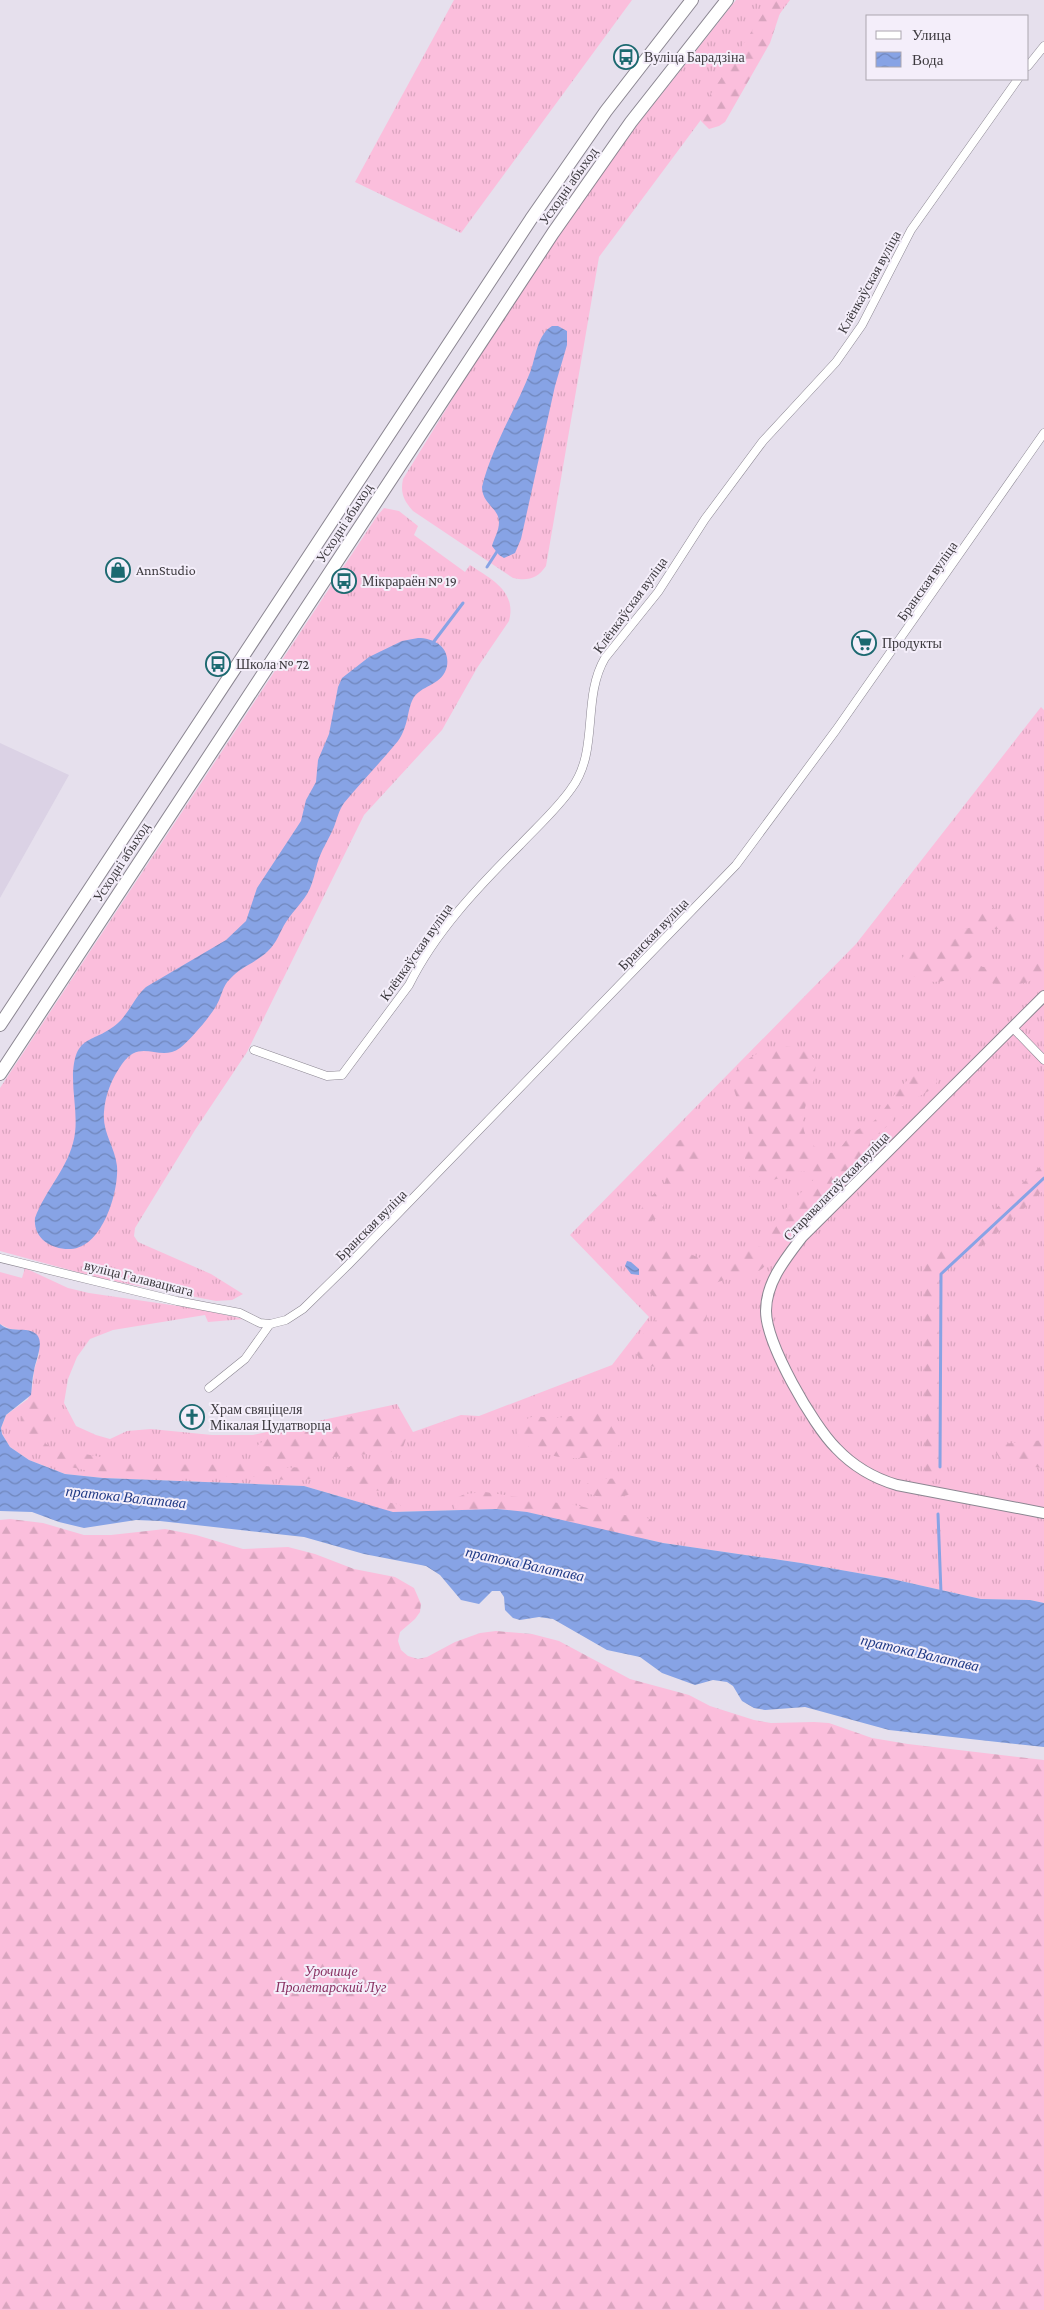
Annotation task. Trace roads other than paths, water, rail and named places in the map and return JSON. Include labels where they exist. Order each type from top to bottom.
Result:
[{"type":"main road","name":"Усходні абыход","points":[[0,1025],[531,219],[606,111],[692,0]]},
{"type":"main road","name":"Усходні абыход","points":[[0,1074],[553,233],[631,122],[727,0]]},
{"type":"street","points":[[1029,65],[1044,46]]},
{"type":"street","name":"Клёнкаўская вуліца","points":[[254,1050],[327,1076],[335,1077],[342,1075],[409,985],[417,969],[439,937],[477,889],[572,788],[586,760],[592,695],[599,668],[605,658],[658,592],[705,519],[763,441],[836,362],[862,325],[911,230],[1017,80]]},
{"type":"street","name":"Бранская вуліца","points":[[270,1324],[286,1320],[303,1309],[322,1292],[432,1181],[736,865],[860,697],[1044,433]]},
{"type":"street","name":"Старавалатаўская вуліца","points":[[1044,996],[802,1237],[782,1264],[769,1291],[766,1312],[782,1362],[799,1393],[825,1436],[855,1465],[878,1479],[897,1485],[1044,1513]]},
{"type":"street","points":[[1013,1028],[1044,1060]]},
{"type":"street","name":"вуліца Галавацкага","points":[[0,1258],[177,1301],[240,1313],[260,1323],[270,1324]]},
{"type":"street","points":[[209,1388],[245,1359],[270,1324]]},
{"type":"water","points":[[552,326],[558,326],[567,331],[567,345],[555,386],[521,539],[515,553],[504,558],[492,546],[499,522],[496,513],[485,498],[482,487],[498,442],[531,370],[541,339]]},
{"type":"water","points":[[418,638],[435,642],[443,649],[446,654],[447,666],[442,677],[414,697],[402,735],[342,806],[322,850],[310,889],[286,922],[271,948],[227,982],[213,1011],[180,1048],[165,1053],[136,1052],[129,1056],[122,1064],[110,1087],[105,1106],[105,1126],[117,1166],[115,1190],[106,1217],[92,1239],[82,1246],[64,1249],[50,1245],[40,1237],[35,1225],[35,1218],[66,1162],[73,1143],[76,1127],[74,1063],[81,1046],[118,1023],[146,987],[226,940],[246,921],[257,888],[301,821],[306,800],[316,782],[318,760],[329,734],[338,687],[342,678],[369,657],[402,641]]},
{"type":"water","points":[[627,1261],[639,1269],[639,1275],[631,1274],[625,1266]]},
{"type":"water","name":"пратока Валатава","points":[[0,1324],[9,1329],[33,1332],[40,1341],[31,1395],[6,1415],[1,1428],[2,1434],[10,1447],[29,1460],[65,1474],[103,1478],[304,1486],[393,1512],[497,1509],[527,1512],[663,1543],[801,1563],[892,1579],[981,1599],[1030,1600],[1044,1603],[1044,1747],[889,1730],[805,1707],[765,1710],[754,1708],[742,1701],[733,1686],[727,1682],[713,1680],[695,1685],[662,1673],[640,1657],[607,1650],[553,1619],[539,1617],[520,1620],[513,1618],[505,1610],[504,1597],[500,1591],[492,1591],[479,1604],[461,1600],[440,1575],[426,1566],[364,1554],[304,1537],[136,1520],[84,1528],[59,1522],[32,1512],[0,1511]]},
{"type":"waterway","points":[[487,567],[498,550]]},
{"type":"waterway","points":[[432,644],[463,603]]},
{"type":"waterway","points":[[940,1467],[941,1274],[1044,1178]]},
{"type":"waterway","points":[[938,1514],[941,1593]]},
{"type":"place","name":"Вуліца Барадзіна","points":[[626,57]]},
{"type":"place","name":"AnnStudio","points":[[118,570]]},
{"type":"place","name":"Мікрараён № 19","points":[[344,581]]},
{"type":"place","name":"Продукты","points":[[864,643]]},
{"type":"place","name":"Школа № 72","points":[[218,664]]},
{"type":"place","name":"Храм свяціцеля Мікалая Цудатворца","points":[[192,1417]]},
{"type":"park label","name":"Урочище Пролетарский Луг","points":[[331,1979]]}]
